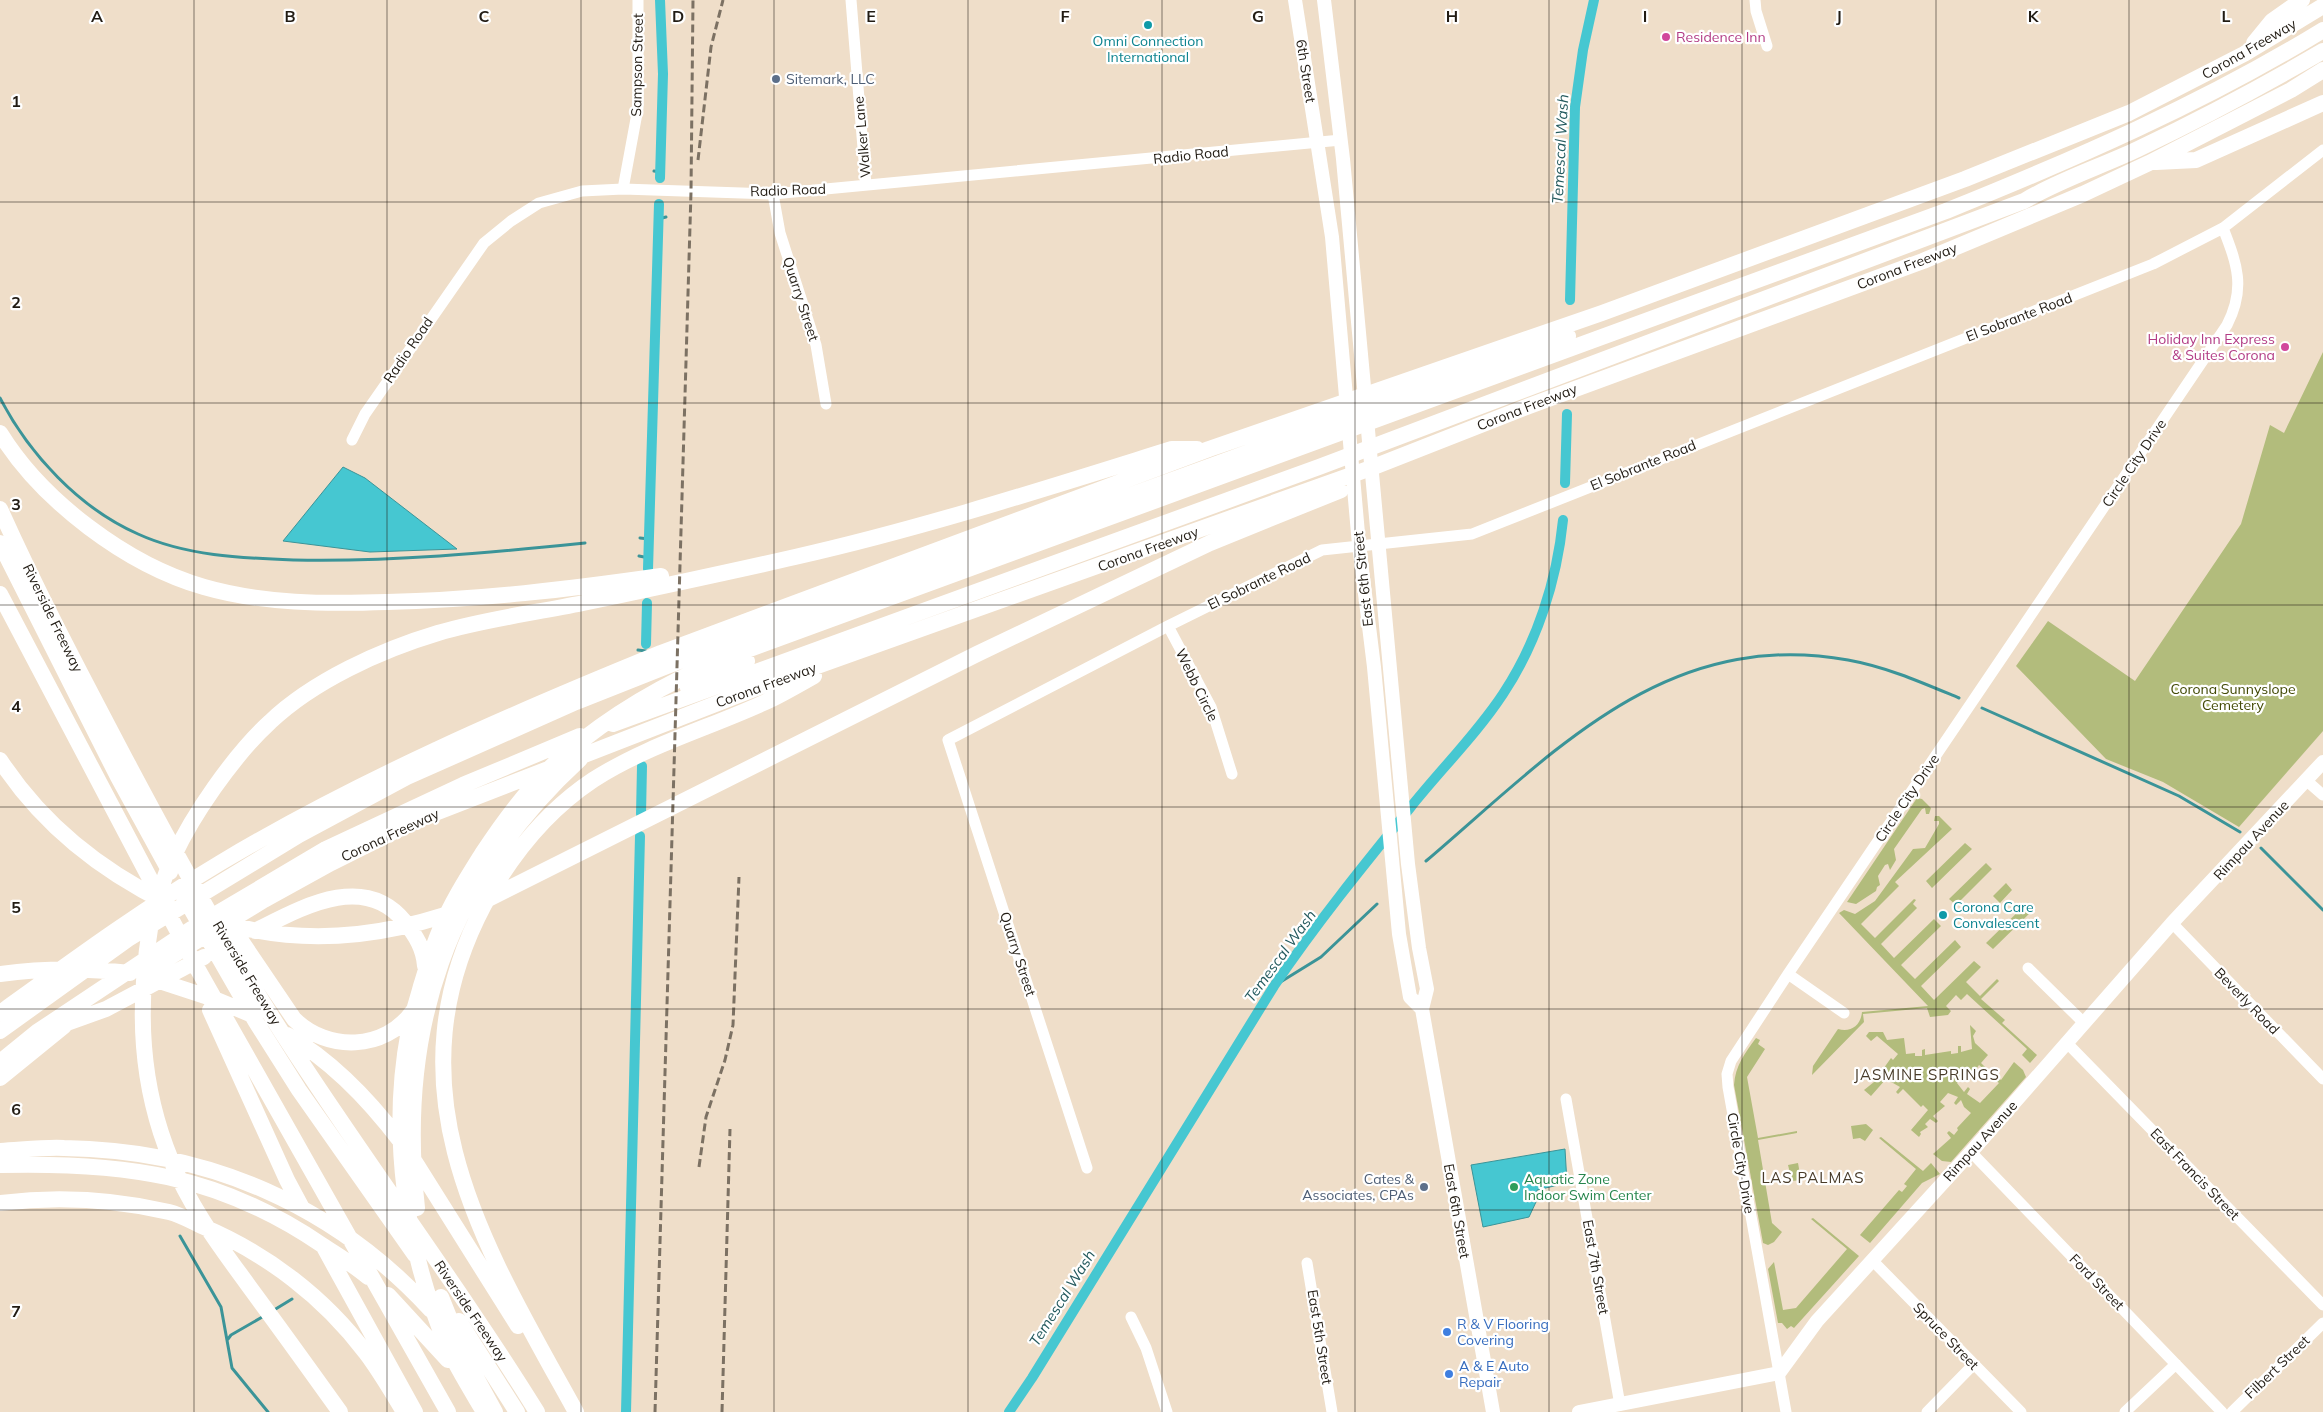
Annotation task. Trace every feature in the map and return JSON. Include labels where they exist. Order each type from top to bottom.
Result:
[{"type":"highway","points":[[2244,54],[2272,20],[2302,0]]},
{"type":"highway","name":"Corona Freeway","points":[[0,1013],[128,930],[220,863],[394,770],[576,687],[759,625],[1209,449],[1314,440],[1602,336],[1896,205],[2129,114],[2244,54],[2323,6]]},
{"type":"highway","points":[[0,1031],[128,930],[229,877],[299,835],[407,777],[598,693],[759,625],[1314,440],[1602,336],[2010,178],[2032,174],[2112,140],[2230,83],[2323,30]]},
{"type":"highway","points":[[495,1412],[466,1357],[429,1263],[417,1207],[412,1138],[416,1064],[428,1000],[444,952],[473,893],[509,834],[591,748],[635,717],[733,666],[1314,440],[1602,336],[2024,201],[2041,191],[2174,132],[2264,86],[2323,51]]},
{"type":"highway","name":"Corona Freeway","points":[[0,1078],[67,1023],[99,1000],[167,960],[261,895],[417,820],[577,757],[769,692],[868,647],[1327,490],[1350,487],[1371,468],[1529,406],[1924,261],[2083,194],[2149,163],[2291,90],[2323,70]]},
{"type":"highway","points":[[2149,163],[2196,160],[2323,102]]},
{"type":"highway","points":[[0,433],[27,470],[53,496],[106,540],[169,574],[204,587],[258,598],[357,603],[590,594]]},
{"type":"highway","points":[[261,895],[326,849],[463,785],[572,739],[779,665],[1314,440]]},
{"type":"highway","points":[[340,1412],[196,1212],[172,1164],[158,1126],[148,1086],[143,1048],[143,982],[153,913],[169,862],[198,811],[234,759],[273,718],[312,691],[373,656],[440,632],[590,594],[795,557],[885,536],[961,515],[1172,449],[1209,449]]},
{"type":"highway","points":[[0,760],[18,785],[69,840],[106,869],[141,891],[171,905],[233,926],[276,934],[319,937],[362,934],[402,928],[446,916],[486,900],[977,654],[1210,543],[1327,490]]},
{"type":"highway","name":"Riverside Freeway","points":[[0,509],[93,698],[198,893],[290,1046],[405,1216],[490,1335],[537,1412]]},
{"type":"highway","points":[[0,542],[118,777],[256,1022],[328,1134],[427,1272],[517,1412]]},
{"type":"highway","points":[[484,1412],[448,1346],[428,1293],[408,1214],[399,1126],[409,1028],[428,958],[454,901],[494,836],[526,795],[562,756],[628,706],[657,689],[728,657],[921,593]]},
{"type":"highway","points":[[0,594],[197,968],[448,1412]]},
{"type":"highway","points":[[575,1412],[513,1297],[479,1227],[453,1151],[444,1081],[445,1038],[449,1004],[460,962],[475,923],[497,882],[518,850],[543,820],[593,780],[642,753],[769,692]]},
{"type":"highway","points":[[0,1062],[37,1032],[167,960],[276,921],[310,906],[346,896],[366,897],[381,902],[402,919],[422,948],[425,959],[426,983],[418,1005],[410,1016],[390,1032],[367,1041],[329,1041],[304,1029],[282,1002],[148,802]]},
{"type":"highway","points":[[0,974],[38,969],[80,968],[129,973],[176,985],[253,1015],[290,1037],[324,1062],[358,1090],[413,1158],[437,1200],[575,1412]]},
{"type":"highway","points":[[197,968],[208,1005],[287,1180],[416,1412]]},
{"type":"highway","points":[[0,1151],[63,1148],[128,1154],[188,1163],[258,1186],[307,1210],[340,1231],[409,1286],[451,1332],[484,1378],[504,1412]]},
{"type":"highway","points":[[0,1166],[66,1164],[102,1166],[200,1184],[239,1198],[304,1232],[366,1275],[392,1299],[447,1359],[478,1396],[488,1412]]},
{"type":"highway","points":[[0,1203],[40,1198],[85,1199],[128,1205],[171,1212],[230,1238],[265,1258],[299,1283],[334,1315],[366,1352],[405,1412]]},
{"type":"main road","name":"6th Street","points":[[1294,0],[1318,143]]},
{"type":"main road","name":"6th Street","points":[[1324,0],[1341,140]]},
{"type":"main road","name":"East 6th Street","points":[[1341,140],[1407,858],[1419,948],[1427,989],[1422,1009],[1493,1412]]},
{"type":"main road","name":"East 6th Street","points":[[1318,143],[1332,237],[1359,545],[1399,934],[1410,997],[1422,1009]]},
{"type":"main road","name":"Rimpau Avenue","points":[[1779,1373],[1817,1322],[1971,1152],[2172,923],[2323,762]]},
{"type":"main road","points":[[1580,1412],[1779,1373]]},
{"type":"street","name":"Sampson Street","points":[[623,189],[638,108],[638,0]]},
{"type":"street","name":"Walker Lane","points":[[851,0],[866,185]]},
{"type":"street","points":[[1755,0],[1756,11],[1767,46]]},
{"type":"street","name":"Radio Road","points":[[352,440],[370,406],[455,282],[491,236],[539,203],[582,191],[623,189],[774,194],[1341,140]]},
{"type":"street","name":"El Sobrante Road","points":[[948,740],[1168,626],[1322,550],[1472,534],[1601,481],[2153,264],[2222,228],[2323,150]]},
{"type":"street","name":"Quarry Street","points":[[774,194],[780,233],[816,345],[826,404]]},
{"type":"street","name":"Circle City Drive","points":[[1786,1412],[1727,1074],[1732,1061],[1788,974],[2227,325],[2238,298],[2238,285],[2236,263],[2222,228]]},
{"type":"street","name":"Webb Circle","points":[[1168,626],[1211,707],[1232,774]]},
{"type":"street","name":"Quarry Street","points":[[948,740],[1087,1168]]},
{"type":"street","points":[[2307,780],[2323,795]]},
{"type":"street","name":"Beverly Road","points":[[2172,923],[2323,1079]]},
{"type":"street","points":[[2028,968],[2084,1022]]},
{"type":"street","points":[[1788,974],[1844,1012]]},
{"type":"street","name":"East Francis Street","points":[[2067,1043],[2323,1304]]},
{"type":"street","name":"East 7th Street","points":[[1566,1099],[1620,1404]]},
{"type":"street","name":"Ford Street","points":[[1971,1152],[2222,1412]]},
{"type":"street","name":"Spruce Street","points":[[1872,1260],[2021,1412]]},
{"type":"street","name":"East 5th Street","points":[[1307,1263],[1332,1412]]},
{"type":"street","points":[[1131,1317],[1146,1348],[1167,1412]]},
{"type":"street","name":"Filbert Street","points":[[2232,1412],[2323,1323]]},
{"type":"street","points":[[1927,1412],[1974,1364]]},
{"type":"street","points":[[2125,1412],[2176,1364]]},
{"type":"green space","name":"Corona Sunnyslope Cemetery","points":[[2323,352],[2323,731],[2239,827],[2163,782],[2106,759],[2016,666],[2048,621],[2135,681],[2241,524],[2270,425],[2284,433]]},
{"type":"green space","points":[[1917,798],[1922,799],[1931,808],[1929,814],[1926,814],[1925,808],[1922,809],[1894,849],[1896,860],[1890,870],[1888,864],[1885,865],[1878,876],[1880,885],[1876,891],[1856,904],[1847,902]]},
{"type":"green space","points":[[1935,816],[1939,816],[1952,829],[1895,882],[1899,886],[1861,924],[1875,938],[1914,899],[1916,900],[1913,904],[1917,908],[1881,944],[1894,958],[1934,919],[1941,926],[1901,965],[1915,979],[1955,940],[1961,947],[1921,986],[1934,1000],[1974,961],[1981,967],[1966,982],[1980,996],[1997,979],[1999,981],[1981,999],[2005,1020],[2002,1023],[2037,1055],[2030,1063],[2022,1055],[2027,1049],[1967,994],[1961,1000],[1956,995],[1946,1006],[1951,1011],[1948,1015],[1930,1017],[1927,1008],[1863,1014],[1864,1022],[1812,1075],[1813,1066],[1838,1029],[1847,1030],[1854,1027],[1860,1021],[1862,1012],[1928,1006],[1839,913],[1844,910],[1855,914],[1875,901],[1913,849],[1925,848],[1939,824],[1939,821],[1934,821]]},
{"type":"green space","points":[[1965,843],[1972,849],[1932,888],[1926,881]]},
{"type":"green space","points":[[1986,863],[1992,869],[1956,905],[1949,899]]},
{"type":"green space","points":[[2006,883],[2012,890],[2000,903],[1993,896]]},
{"type":"green space","points":[[2026,904],[2032,911],[1993,949],[1986,943]]},
{"type":"green space","points":[[1970,1025],[1976,1031],[1973,1036],[1975,1043],[1988,1055],[1981,1063],[1985,1067],[1984,1069],[1979,1065],[1970,1078],[1965,1074],[1957,1083],[1964,1092],[1968,1087],[1970,1089],[1967,1094],[1980,1103],[1999,1083],[1994,1079],[1996,1076],[2001,1080],[2014,1062],[2023,1070],[2026,1077],[1951,1162],[1942,1161],[1933,1154],[1951,1138],[1947,1133],[1949,1131],[1954,1135],[1958,1130],[1957,1128],[1971,1113],[1964,1107],[1961,1100],[1956,1105],[1954,1103],[1958,1097],[1948,1093],[1940,1102],[1945,1106],[1933,1116],[1938,1121],[1936,1123],[1930,1119],[1925,1124],[1928,1127],[1920,1132],[1919,1137],[1911,1130],[1928,1110],[1923,1105],[1921,1107],[1903,1089],[1898,1094],[1896,1092],[1900,1087],[1886,1079],[1871,1096],[1864,1090],[1874,1082],[1870,1078],[1872,1075],[1876,1079],[1891,1058],[1893,1060],[1898,1054],[1877,1036],[1871,1041],[1866,1036],[1869,1032],[1883,1032],[1887,1040],[1904,1038],[1906,1054],[1915,1053],[1915,1056],[1922,1056],[1922,1050],[1925,1049],[1925,1055],[1951,1051],[1951,1054],[1958,1053],[1958,1046],[1961,1046],[1961,1052],[1972,1049]]},
{"type":"green space","points":[[1756,1038],[1760,1040],[1758,1044],[1765,1049],[1747,1077],[1758,1138],[1797,1131],[1797,1133],[1758,1140],[1772,1223],[1782,1232],[1774,1242],[1768,1245],[1763,1243],[1734,1085],[1738,1066]]},
{"type":"green space","points":[[1866,1124],[1873,1130],[1865,1141],[1860,1138],[1853,1139],[1851,1126]]},
{"type":"green space","points":[[1881,1137],[1923,1171],[1931,1163],[1940,1174],[1922,1183],[1870,1243],[1860,1235],[1899,1190],[1902,1192],[1907,1186],[1904,1184],[1916,1169],[1879,1138]]},
{"type":"green space","points":[[1798,1163],[1801,1180],[1792,1181],[1788,1165]]},
{"type":"green space","points":[[1813,1218],[1859,1256],[1794,1328],[1791,1326],[1787,1329],[1782,1323],[1778,1323],[1768,1269],[1774,1262],[1783,1310],[1796,1308],[1847,1249],[1811,1219]]},
{"type":"water","points":[[343,467],[365,478],[457,549],[370,552],[283,541]]},
{"type":"water","name":"Aquatic Zone Indoor Swim Center","points":[[1565,1149],[1567,1183],[1537,1190],[1536,1202],[1529,1217],[1483,1227],[1471,1165]]},
{"type":"waterway","points":[[660,0],[663,74],[660,178]]},
{"type":"waterway","name":"Temescal Wash","points":[[1570,300],[1575,107],[1583,50],[1594,0]]},
{"type":"waterway","points":[[654,171],[660,172]]},
{"type":"waterway","points":[[648,569],[659,204]]},
{"type":"waterway","points":[[662,218],[666,217]]},
{"type":"waterway","points":[[0,398],[12,419],[41,459],[76,494],[116,523],[138,534],[175,547],[234,557],[294,560],[367,560],[440,556],[585,543]]},
{"type":"waterway","name":"Temescal Wash","points":[[1565,483],[1567,414]]},
{"type":"waterway","name":"Temescal Wash","points":[[1009,1412],[1032,1378],[1274,986],[1357,873],[1470,738],[1503,694],[1526,654],[1544,610],[1556,565],[1563,520]]},
{"type":"waterway","points":[[640,538],[649,539]]},
{"type":"waterway","points":[[639,556],[649,558]]},
{"type":"waterway","points":[[646,644],[647,603]]},
{"type":"waterway","points":[[638,650],[646,651]]},
{"type":"waterway","points":[[1426,861],[1519,780],[1567,742],[1616,708],[1667,681],[1723,662],[1782,655],[1848,660],[1891,671],[1959,698]]},
{"type":"waterway","points":[[1982,708],[2179,796],[2240,832]]},
{"type":"waterway","points":[[641,814],[642,766]]},
{"type":"waterway","points":[[626,1412],[640,836]]},
{"type":"waterway","points":[[2261,848],[2323,910]]},
{"type":"waterway","points":[[1274,986],[1321,957],[1377,904]]},
{"type":"waterway","points":[[180,1236],[221,1307],[232,1368],[268,1412]]},
{"type":"waterway","points":[[274,1310],[292,1299]]},
{"type":"waterway","points":[[228,1339],[231,1335],[264,1316]]},
{"type":"railway","points":[[655,1412],[691,192],[693,0]]},
{"type":"railway","points":[[698,160],[711,47],[723,0]]},
{"type":"railway","points":[[699,1167],[706,1117],[725,1060],[733,1025],[739,877]]},
{"type":"railway","points":[[722,1412],[730,1129]]},
{"type":"place","name":"Omni Connection International","points":[[1148,25]]},
{"type":"place","name":"Residence Inn","points":[[1666,37]]},
{"type":"place","name":"Sitemark, LLC","points":[[776,79]]},
{"type":"place","name":"Holiday Inn Express & Suites Corona","points":[[2285,347]]},
{"type":"place","name":"Corona Care Convalescent","points":[[1943,915]]},
{"type":"place","name":"Cates & Associates, CPAs","points":[[1424,1187]]},
{"type":"place","name":"Aquatic Zone Indoor Swim Center","points":[[1514,1187]]},
{"type":"place","name":"R & V Flooring Covering","points":[[1447,1332]]},
{"type":"place","name":"A & E Auto Repair","points":[[1449,1374]]},
{"type":"district","name":"JASMINE SPRINGS","points":[[1927,1074]]},
{"type":"district","name":"LAS PALMAS","points":[[1813,1177]]}]
